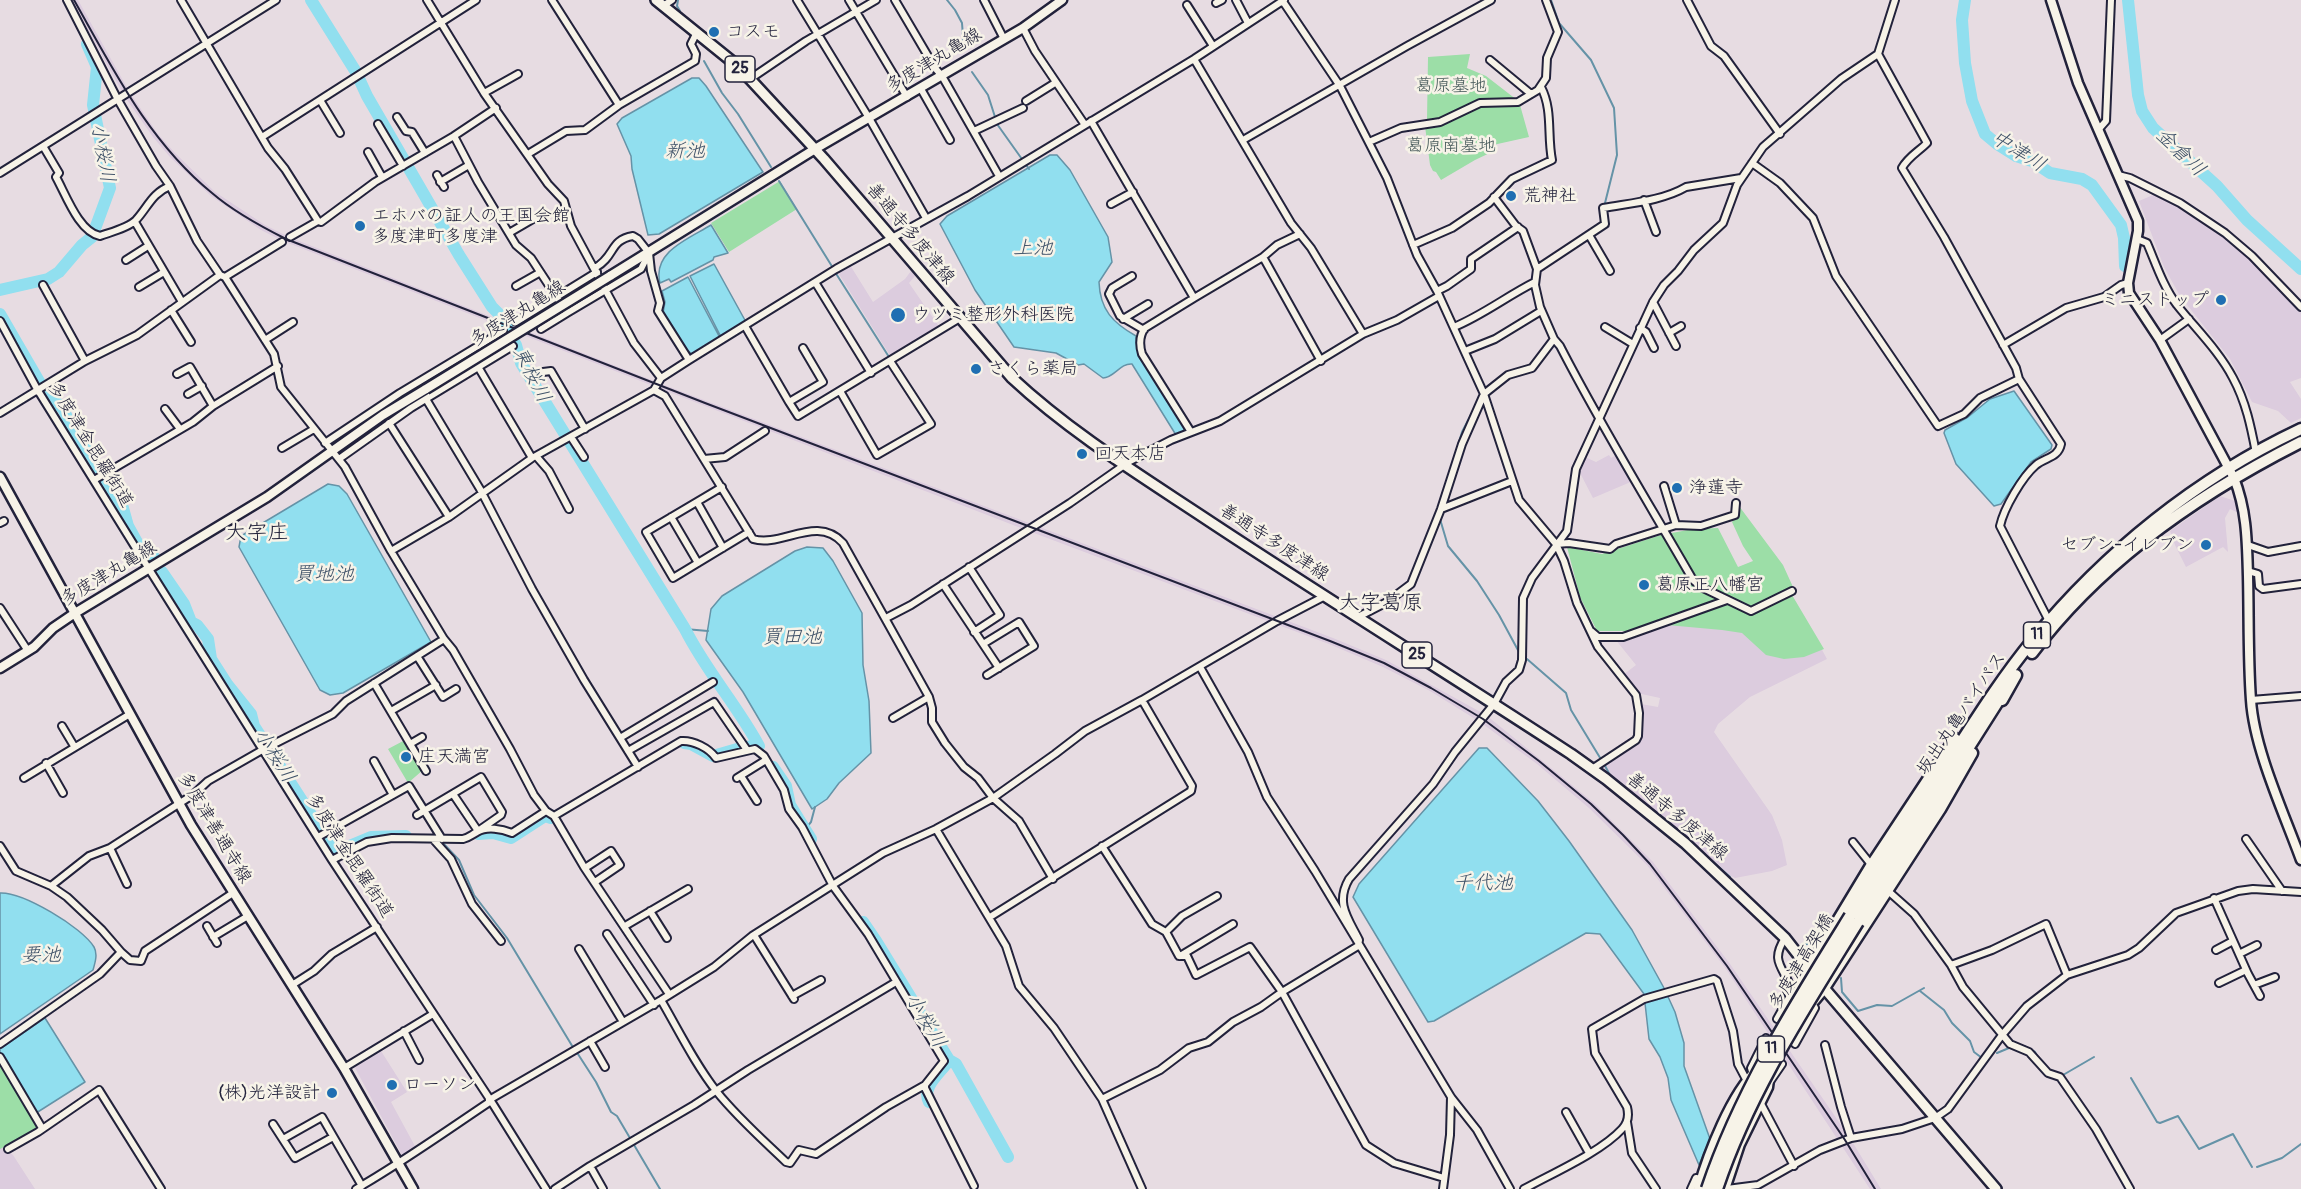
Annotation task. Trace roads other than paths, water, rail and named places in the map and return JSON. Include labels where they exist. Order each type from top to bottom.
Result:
[{"type":"highway","name":"坂出丸亀バイパス","points":[[1854,919],[2016,675],[2037,646],[2071,608],[2106,574],[2256,453],[2301,429]]},
{"type":"highway","name":"坂出丸亀バイパス","points":[[1854,919],[1974,722],[2031,642],[2049,621],[2096,571],[2160,516],[2231,473],[2301,442]]},
{"type":"highway","points":[[2016,675],[1940,809],[1824,988],[1813,1002],[1798,1008],[1792,993],[1872,867],[1961,729],[2014,660],[2031,642]]},
{"type":"highway","name":"多度津高架橋","points":[[1703,1186],[1746,1095],[1789,1015],[1854,919]]},
{"type":"highway","name":"多度津高架橋","points":[[1717,1189],[1754,1097],[1854,919]]},
{"type":"highway","points":[[1703,1186],[1724,1123],[1750,1078],[1769,1063],[1767,1084],[1739,1144],[1725,1189]]},
{"type":"main road","name":"多度津丸亀線","points":[[0,668],[34,647],[53,628],[75,613],[267,497],[383,415],[815,149],[1023,28],[1062,0]]},
{"type":"main road","points":[[2051,0],[2078,84],[2138,222],[2128,283],[2129,293],[2160,340],[2231,473],[2245,515],[2248,545],[2251,700],[2255,729],[2301,860]]},
{"type":"main road","name":"善通寺多度津線","points":[[663,2],[750,79],[815,149],[1012,378],[1037,401],[1125,465],[1592,769],[1685,843],[1785,938],[1824,988],[1996,1189]]},
{"type":"main road","name":"多度津善通寺線","points":[[0,477],[179,804],[344,1068],[413,1189]]},
{"type":"street","points":[[67,0],[118,100],[170,186],[197,241],[274,354],[281,387],[339,459],[391,551],[453,650],[534,795],[554,816],[585,868],[669,994]]},
{"type":"street","points":[[181,0],[262,137],[318,221]]},
{"type":"street","points":[[0,173],[276,0]]},
{"type":"street","points":[[427,0],[484,93],[548,184],[564,201],[571,226],[634,343],[661,378]]},
{"type":"street","points":[[262,137],[476,0]]},
{"type":"street","points":[[552,0],[619,105]]},
{"type":"street","points":[[797,0],[869,118],[926,218]]},
{"type":"street","points":[[849,0],[907,97]]},
{"type":"street","points":[[750,79],[876,0]]},
{"type":"street","points":[[895,0],[942,76],[999,176]]},
{"type":"street","points":[[984,0],[1004,39]]},
{"type":"street","points":[[1236,0],[1248,23]]},
{"type":"street","points":[[391,551],[449,517],[534,457],[654,390],[661,378],[815,282],[968,196],[1194,58],[1283,0],[1340,86],[1387,178],[1413,245],[1438,293],[1484,394],[1519,500],[1556,544],[1564,561],[1577,603],[1598,647],[1636,695],[1639,713],[1636,740],[1592,769]]},
{"type":"street","points":[[1243,141],[1491,0]]},
{"type":"street","points":[[1369,142],[1414,124],[1440,122],[1480,103],[1518,102],[1541,87],[1548,73],[1549,52],[1558,32],[1546,0]]},
{"type":"street","points":[[1687,0],[1712,46],[1724,56],[1780,134]]},
{"type":"street","points":[[1102,1099],[1160,1070],[1189,1048],[1208,1042],[1233,1022],[1358,946],[1359,940],[1342,904],[1344,888],[1349,879],[1433,784],[1455,752],[1494,704],[1506,682],[1519,670],[1522,660],[1522,598],[1532,578],[1567,531],[1576,469],[1653,302],[1664,285],[1694,250],[1723,223],[1741,178],[1763,147],[1841,79],[1878,54],[1895,0]]},
{"type":"street","points":[[2098,130],[2106,121],[2111,0]]},
{"type":"street","points":[[1187,5],[1213,46]]},
{"type":"street","points":[[1023,28],[1056,83],[1088,123],[1133,192],[1194,298]]},
{"type":"street","points":[[528,153],[566,130],[585,130],[619,105],[695,61],[696,54],[691,44],[697,32]]},
{"type":"street","points":[[1878,54],[1927,142],[1919,152],[1908,158],[1902,168],[1944,237],[2019,379],[2061,444],[2057,454],[2036,465],[2024,480],[2005,510],[2000,526],[2049,621]]},
{"type":"street","points":[[1194,58],[1292,224],[1311,248],[1363,334]]},
{"type":"street","points":[[1490,60],[1531,94]]},
{"type":"street","points":[[484,93],[505,78],[518,74]]},
{"type":"street","points":[[1026,100],[1056,83]]},
{"type":"street","points":[[1413,245],[1452,228],[1494,198],[1496,193],[1512,179],[1552,160],[1549,140],[1549,104],[1541,87]]},
{"type":"street","points":[[921,89],[950,140]]},
{"type":"street","points":[[320,100],[340,133]]},
{"type":"street","points":[[290,237],[318,221],[321,222],[382,177],[454,136],[496,108]]},
{"type":"street","points":[[974,131],[1023,108]]},
{"type":"street","points":[[397,117],[406,131],[412,132],[425,153]]},
{"type":"street","points":[[378,124],[406,164]]},
{"type":"street","points":[[454,136],[516,245],[531,258],[567,313]]},
{"type":"street","points":[[43,146],[59,173],[56,177],[85,229],[92,234],[100,236],[135,222],[151,198],[160,190],[170,186]]},
{"type":"street","points":[[368,152],[382,177]]},
{"type":"street","points":[[1752,163],[1780,183],[1813,218],[1836,276],[1938,426],[1964,414],[1980,398],[2019,379]]},
{"type":"street","points":[[437,175],[442,184],[469,165]]},
{"type":"street","points":[[2118,175],[2130,178],[2180,204],[2225,233],[2252,256],[2301,307]]},
{"type":"street","points":[[1536,269],[1605,224],[1603,208],[1678,192],[1686,187],[1741,178]]},
{"type":"street","points":[[1111,204],[1133,192]]},
{"type":"street","points":[[1494,198],[1523,231],[1536,269],[1535,282],[1541,311],[1554,339],[1560,346],[1598,419],[1693,580],[1701,587],[1751,611],[1792,591]]},
{"type":"street","points":[[1644,200],[1656,232]]},
{"type":"street","points":[[509,233],[533,219]]},
{"type":"street","points":[[135,222],[182,302]]},
{"type":"street","points":[[886,618],[1070,503],[1125,465],[1171,440],[1220,422],[1363,334],[1397,320],[1471,269],[1471,259],[1518,227]]},
{"type":"street","points":[[1191,432],[1142,354],[1140,342],[1144,330],[1263,257],[1277,245],[1300,234]]},
{"type":"street","points":[[1589,235],[1607,259],[1610,271]]},
{"type":"street","points":[[516,322],[596,270],[611,256],[615,243],[623,237],[633,236],[649,253],[651,271],[660,303],[658,311],[689,360]]},
{"type":"street","points":[[2137,239],[2147,243],[2164,284],[2177,305],[2233,377],[2244,402],[2256,453]]},
{"type":"street","points":[[0,413],[85,361],[137,335],[222,276],[282,242]]},
{"type":"street","points":[[126,260],[148,246]]},
{"type":"street","points":[[541,329],[641,269],[649,253]]},
{"type":"street","points":[[1263,257],[1321,361]]},
{"type":"street","points":[[139,287],[164,272]]},
{"type":"street","points":[[516,286],[539,273]]},
{"type":"street","points":[[1132,276],[1109,290],[1113,305],[1123,319],[1144,330]]},
{"type":"street","points":[[815,282],[871,373]]},
{"type":"street","points":[[1454,327],[1482,314],[1535,282]]},
{"type":"street","points":[[2003,345],[2066,308],[2104,297],[2128,283]]},
{"type":"street","points":[[43,285],[45,296],[85,361]]},
{"type":"street","points":[[1653,302],[1676,346]]},
{"type":"street","points":[[1123,319],[1148,304]]},
{"type":"street","points":[[171,310],[191,342]]},
{"type":"street","points":[[1465,351],[1495,339],[1541,311]]},
{"type":"street","points":[[745,326],[798,416],[960,318]]},
{"type":"street","points":[[2160,340],[2189,319]]},
{"type":"street","name":"多度津金毘羅街道","points":[[0,321],[99,477],[150,569],[332,860],[546,1189]]},
{"type":"street","points":[[265,340],[293,322]]},
{"type":"street","points":[[1669,333],[1681,326]]},
{"type":"street","points":[[1605,327],[1633,344]]},
{"type":"street","points":[[1640,328],[1646,333],[1654,348]]},
{"type":"street","points":[[325,443],[400,393],[503,331]]},
{"type":"street","points":[[1357,617],[1387,602],[1411,584],[1442,509],[1461,444],[1484,394],[1508,375],[1532,368],[1554,339]]},
{"type":"street","points":[[339,459],[389,423],[513,346]]},
{"type":"street","points":[[469,351],[534,457],[549,471],[568,509]]},
{"type":"street","points":[[789,402],[823,382],[808,351]]},
{"type":"street","points":[[840,391],[877,455],[931,424],[890,361]]},
{"type":"street","points":[[99,477],[193,422],[213,406],[278,366]]},
{"type":"street","points":[[177,374],[190,367],[213,406]]},
{"type":"street","points":[[543,372],[551,371],[585,429]]},
{"type":"street","points":[[188,394],[202,386]]},
{"type":"street","points":[[654,390],[665,396],[753,539],[763,542],[807,532],[834,535],[843,543],[929,697],[932,722],[936,729],[964,767],[978,777],[993,798],[1024,827],[1053,879]]},
{"type":"street","points":[[426,399],[480,489],[537,599],[638,767]]},
{"type":"street","points":[[165,409],[180,429]]},
{"type":"street","points":[[389,423],[449,517]]},
{"type":"street","points":[[282,448],[314,429]]},
{"type":"street","points":[[704,459],[725,457],[765,431]]},
{"type":"street","points":[[569,438],[584,457]]},
{"type":"street","points":[[1442,509],[1512,481]]},
{"type":"street","points":[[1664,486],[1676,525]]},
{"type":"street","points":[[722,487],[646,532],[673,578],[749,532]]},
{"type":"street","points":[[697,502],[723,548]]},
{"type":"street","points":[[1556,544],[1569,543],[1610,549],[1616,544],[1676,525],[1701,526],[1735,515],[1736,503]]},
{"type":"street","points":[[671,518],[698,563]]},
{"type":"street","points":[[2248,545],[2268,552],[2301,546]]},
{"type":"street","points":[[969,567],[1000,615],[974,632]]},
{"type":"street","points":[[2248,572],[2258,574],[2259,586],[2263,589],[2301,584]]},
{"type":"street","points":[[943,584],[999,668]]},
{"type":"street","points":[[283,1139],[322,1117],[359,1187],[399,1165],[427,1143],[490,1101],[654,1005],[714,967],[754,935],[884,853],[936,829],[993,798],[1085,731],[1325,596]]},
{"type":"street","points":[[1590,631],[1598,637],[1623,637],[1726,600]]},
{"type":"street","points":[[0,608],[28,651]]},
{"type":"street","points":[[983,644],[1019,622],[1034,646],[987,675]]},
{"type":"street","points":[[51,886],[89,856],[110,848],[194,794],[208,781],[333,714],[346,701],[444,639]]},
{"type":"street","points":[[417,656],[443,697],[456,689]]},
{"type":"street","points":[[1200,667],[1248,752],[1267,797],[1315,871],[1358,946],[1451,1097],[1477,1130],[1510,1189]]},
{"type":"street","points":[[620,738],[713,682]]},
{"type":"street","points":[[374,683],[426,771]]},
{"type":"street","points":[[391,711],[436,684]]},
{"type":"street","points":[[2251,700],[2301,696]]},
{"type":"street","points":[[893,718],[908,713],[929,697]]},
{"type":"street","points":[[990,917],[1191,791],[1192,786],[1142,700]]},
{"type":"street","points":[[628,751],[714,702],[746,748]]},
{"type":"street","points":[[24,778],[130,714]]},
{"type":"street","points":[[62,726],[74,747]]},
{"type":"street","points":[[410,744],[422,737]]},
{"type":"street","points":[[554,816],[681,741],[690,740],[715,756],[746,748],[755,749],[766,760],[784,790],[789,809],[802,826],[833,886],[868,934],[944,1060],[926,1089],[886,1107],[816,1154],[799,1150],[789,1163],[742,1120],[716,1091],[689,1050],[661,1000]]},
{"type":"street","points":[[757,801],[739,777],[766,760]]},
{"type":"street","points":[[374,761],[383,772],[393,795]]},
{"type":"street","points":[[46,763],[62,794]]},
{"type":"street","points":[[332,860],[367,842],[392,838],[463,839],[471,837],[502,812],[481,777],[417,815]]},
{"type":"street","points":[[318,837],[409,786],[442,839]]},
{"type":"street","points":[[453,794],[478,831]]},
{"type":"street","points":[[478,831],[500,829],[512,833],[546,810]]},
{"type":"street","points":[[936,829],[1006,946],[1020,986],[1054,1028],[1102,1099],[1142,1189]]},
{"type":"street","points":[[433,839],[451,859],[472,904],[501,941]]},
{"type":"street","points":[[2246,839],[2282,891]]},
{"type":"street","points":[[1853,842],[1872,867]]},
{"type":"street","points":[[0,846],[16,871],[51,886],[67,897],[130,960],[141,961],[145,951],[233,893]]},
{"type":"street","points":[[1102,846],[1152,924],[1166,932],[1179,956]]},
{"type":"street","points":[[110,848],[115,868],[127,884]]},
{"type":"street","points":[[585,868],[610,851],[620,865],[595,882]]},
{"type":"street","points":[[1887,888],[1914,914],[1951,965],[1963,987],[2010,1044],[2029,1052],[2048,1074],[2060,1077],[2096,1129],[2130,1189]]},
{"type":"street","points":[[625,926],[688,889]]},
{"type":"street","points":[[1691,1189],[1696,1178],[1703,1186],[1725,1189],[1758,1185],[1820,1150],[1851,1138],[1899,1130],[1935,1118],[1948,1109],[2002,1035],[2027,1006],[2067,975],[2128,955],[2154,936],[2176,913],[2214,898],[2238,891],[2301,892]]},
{"type":"street","points":[[1166,932],[1182,916],[1216,896]]},
{"type":"street","points":[[2214,898],[2260,996]]},
{"type":"street","points":[[650,911],[667,938]]},
{"type":"street","points":[[207,926],[215,940],[248,916]]},
{"type":"street","points":[[1179,956],[1233,924]]},
{"type":"street","points":[[1951,965],[1992,951],[2046,924],[2067,975]]},
{"type":"street","points":[[292,986],[314,971],[332,954],[377,927]]},
{"type":"street","points":[[606,934],[632,977],[654,1005]]},
{"type":"street","points":[[754,935],[793,998],[821,980]]},
{"type":"street","points":[[1777,1018],[1792,993],[1778,961],[1778,953],[1785,938]]},
{"type":"street","points":[[2216,950],[2233,941]]},
{"type":"street","points":[[2239,954],[2257,945]]},
{"type":"street","points":[[1179,956],[1187,956],[1196,975],[1250,946],[1282,992],[1366,1145],[1394,1163],[1444,1178]]},
{"type":"street","points":[[579,950],[623,1022]]},
{"type":"street","points":[[0,1044],[100,974],[121,952]]},
{"type":"street","points":[[2219,983],[2246,970]]},
{"type":"street","points":[[2254,985],[2275,978]]},
{"type":"street","points":[[1524,1189],[1589,1153],[1623,1129],[1627,1122],[1629,1114],[1627,1107],[1595,1053],[1592,1029],[1644,999],[1714,980],[1717,981],[1734,1031],[1738,1064],[1750,1078],[1794,1166]]},
{"type":"street","points":[[555,1189],[896,982]]},
{"type":"street","points":[[1792,993],[1813,1002],[1815,1008],[1795,1044]]},
{"type":"street","points":[[344,1068],[433,1014]]},
{"type":"street","points":[[404,1031],[419,1060]]},
{"type":"street","points":[[1750,1078],[1751,1068],[1766,1038]]},
{"type":"street","points":[[590,1041],[605,1067]]},
{"type":"street","points":[[1825,1045],[1851,1138]]},
{"type":"street","points":[[0,1057],[42,1128]]},
{"type":"street","points":[[1750,1078],[1767,1084],[1772,1082],[1782,1064]]},
{"type":"street","points":[[8,1149],[99,1089],[161,1189]]},
{"type":"street","points":[[926,1089],[974,1186]]},
{"type":"street","points":[[1443,1189],[1450,1135],[1451,1097]]},
{"type":"street","points":[[1566,1112],[1589,1153]]},
{"type":"street","points":[[1627,1122],[1632,1153],[1656,1189]]},
{"type":"street","points":[[273,1124],[295,1158],[333,1137]]},
{"type":"street","points":[[590,1166],[603,1189]]},
{"type":"water","name":"新池","points":[[692,78],[699,78],[706,86],[763,172],[659,234],[648,235],[631,156],[617,124],[622,118]]},
{"type":"water","name":"上池","points":[[1050,155],[1057,155],[1070,170],[1108,237],[1112,262],[1099,282],[1102,300],[1114,321],[1136,336],[1140,357],[1185,427],[1184,431],[1176,435],[1132,364],[1103,378],[1084,364],[1078,365],[1056,353],[1014,347],[975,290],[940,224],[947,216]]},
{"type":"water","points":[[711,225],[728,253],[714,257],[713,260],[671,282],[669,279],[660,283],[661,263],[667,255],[683,241]]},
{"type":"water","points":[[714,264],[746,322],[721,337],[690,276]]},
{"type":"water","points":[[688,277],[720,338],[692,354],[663,313],[665,302],[662,291]]},
{"type":"water","points":[[2014,391],[2052,445],[2051,449],[2031,462],[2001,504],[1994,506],[1956,464],[1944,433],[1945,430],[1968,417],[1990,399]]},
{"type":"water","name":"買地池","points":[[328,484],[339,486],[347,494],[431,642],[343,693],[330,695],[320,690],[239,547],[241,536]]},
{"type":"water","name":"買田池","points":[[807,547],[823,548],[833,561],[862,613],[863,665],[869,701],[871,753],[839,783],[827,799],[812,809],[743,692],[706,640],[711,609],[722,596],[795,551]]},
{"type":"water","name":"千代池","points":[[1479,748],[1487,748],[1538,801],[1569,841],[1632,930],[1664,988],[1675,1012],[1684,1043],[1684,1066],[1710,1139],[1699,1165],[1671,1100],[1668,1078],[1660,1057],[1649,1039],[1644,994],[1600,934],[1586,933],[1434,1021],[1428,1022],[1353,897],[1359,884]]},
{"type":"water","name":"要池","points":[[0,893],[10,894],[37,904],[65,921],[87,939],[94,947],[96,956],[93,970],[0,1034]]},
{"type":"water","points":[[45,1018],[85,1082],[33,1115],[0,1058],[0,1049]]},
{"type":"waterway","name":"東桜川","points":[[311,0],[356,72],[367,96],[459,255],[492,307],[507,322],[507,330],[516,345],[521,363],[702,659],[759,746]]},
{"type":"waterway","points":[[678,0],[677,6],[680,11]]},
{"type":"waterway","points":[[947,0],[962,23],[964,50]]},
{"type":"waterway","points":[[1551,0],[1559,23],[1591,60],[1614,108],[1617,155],[1605,203]]},
{"type":"waterway","name":"中津川","points":[[1965,0],[1962,20],[1965,63],[1972,101],[1985,134],[2016,156],[2032,161],[2050,173],[2082,179],[2092,185],[2121,225],[2125,266]]},
{"type":"waterway","name":"金倉川","points":[[2128,0],[2138,95],[2142,111],[2153,128],[2217,186],[2247,220],[2301,269]]},
{"type":"waterway","name":"小桜川","points":[[0,290],[48,279],[59,272],[92,237],[110,188],[93,105],[97,67],[87,44]]},
{"type":"waterway","points":[[704,61],[722,93],[771,167]]},
{"type":"waterway","points":[[972,72],[988,95],[995,117]]},
{"type":"waterway","points":[[997,124],[1029,169]]},
{"type":"waterway","points":[[779,181],[833,268]]},
{"type":"waterway","points":[[835,272],[889,357]]},
{"type":"waterway","name":"小桜川","points":[[0,314],[44,390],[63,409],[77,438],[93,458],[106,489],[123,508],[128,526],[139,546],[154,557]]},
{"type":"waterway","points":[[1453,462],[1462,432],[1476,405]]},
{"type":"waterway","points":[[1440,519],[1448,546],[1477,581],[1519,652]]},
{"type":"waterway","name":"小桜川","points":[[162,572],[184,604],[191,622],[197,625],[208,639],[211,659],[251,714],[254,726],[335,852],[371,837],[406,836]]},
{"type":"waterway","points":[[685,629],[708,631]]},
{"type":"waterway","points":[[1527,659],[1566,693],[1571,710],[1602,761]]},
{"type":"waterway","name":"小桜川","points":[[684,743],[691,744],[713,756],[744,747],[758,746]]},
{"type":"waterway","points":[[1604,764],[1611,777],[1663,818],[1730,877]]},
{"type":"waterway","name":"小桜川","points":[[773,767],[786,786],[790,805],[811,839]]},
{"type":"waterway","points":[[806,828],[811,822],[815,807]]},
{"type":"waterway","name":"小桜川","points":[[478,834],[493,833],[511,838],[545,816],[551,818]]},
{"type":"waterway","points":[[441,841],[459,860],[474,895],[507,938],[574,1049]]},
{"type":"waterway","name":"小桜川","points":[[863,922],[949,1060],[956,1064],[1008,1157]]},
{"type":"waterway","points":[[1802,944],[1814,944]]},
{"type":"waterway","points":[[1841,978],[1842,992],[1858,1011],[1877,1005],[1892,1006],[1924,988]]},
{"type":"waterway","points":[[1920,991],[1944,1010],[1952,1023],[1970,1041],[1974,1052],[1982,1058]]},
{"type":"waterway","points":[[2024,1046],[2035,1052],[2038,1058]]},
{"type":"waterway","points":[[1997,1053],[2009,1048]]},
{"type":"waterway","points":[[576,1051],[596,1082],[611,1112],[617,1116],[660,1189]]},
{"type":"waterway","points":[[2063,1075],[2094,1057]]},
{"type":"waterway","points":[[929,1102],[927,1096],[930,1085],[949,1060]]},
{"type":"waterway","points":[[2131,1078],[2157,1122],[2178,1116],[2199,1149],[2233,1134],[2252,1167]]},
{"type":"waterway","points":[[2257,1167],[2282,1158],[2301,1144]]},
{"type":"railway","points":[[74,0],[118,78],[169,151],[220,200],[276,234],[705,403],[1330,641],[1384,663],[1483,719],[1591,804],[1650,864],[1727,966],[1845,1140],[1875,1189]]},
{"type":"place","name":"コスモ","points":[[714,32]]},
{"type":"place","name":"荒神社","points":[[1511,196]]},
{"type":"place","name":"エホバの証人の王国会館 多度津町多度津","points":[[360,226]]},
{"type":"place","name":"ミニストップ","points":[[2221,300]]},
{"type":"place","name":"ウツミ整形外科医院","points":[[898,315]]},
{"type":"place","name":"さくら薬局","points":[[976,369]]},
{"type":"place","name":"回天本店","points":[[1082,454]]},
{"type":"place","name":"浄蓮寺","points":[[1677,488]]},
{"type":"place","name":"セブン-イレブン","points":[[2206,545]]},
{"type":"place","name":"葛原正八幡宮","points":[[1644,585]]},
{"type":"place","name":"庄天満宮","points":[[406,757]]},
{"type":"place","name":"ローソン","points":[[392,1085]]},
{"type":"place","name":"(株)光洋設計","points":[[332,1093]]},
{"type":"district","name":"大字庄","points":[[257,534]]},
{"type":"district","name":"大字葛原","points":[[1381,604]]},
{"type":"park label","name":"葛原墓地","points":[[1451,86]]},
{"type":"park label","name":"葛原南墓地","points":[[1451,146]]}]
